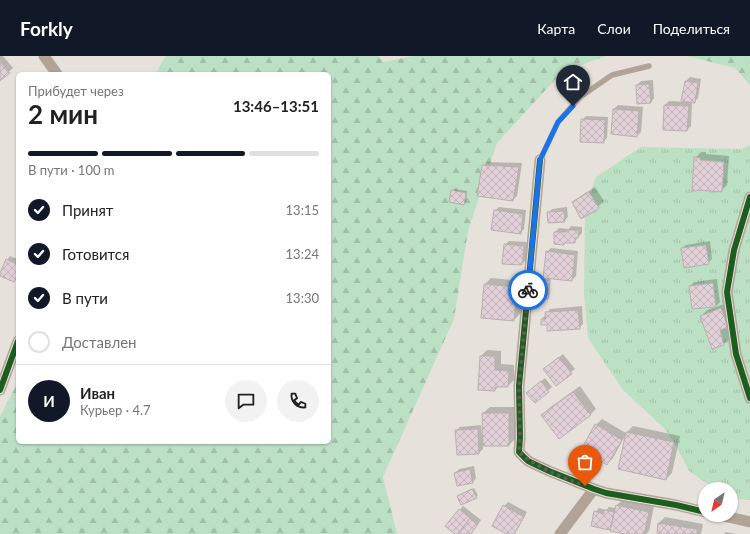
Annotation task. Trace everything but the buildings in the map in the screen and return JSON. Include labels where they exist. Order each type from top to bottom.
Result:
[{"type":"street","points":[[44,56],[56,72]]},
{"type":"street","points":[[540,160],[519,386],[519,452],[528,461],[549,471],[606,493],[698,510]]},
{"type":"street","points":[[750,197],[734,250],[727,292],[736,354],[750,398]]},
{"type":"street","points":[[0,390],[16,347]]},
{"type":"street","points":[[560,534],[594,489]]},
{"type":"street","points":[[738,519],[750,522]]},
{"type":"lane","points":[[540,160],[558,122],[580,97],[612,75],[649,66]]},
{"type":"green space","points":[[166,56],[378,56],[383,62],[414,56],[606,56],[562,72],[497,143],[468,231],[454,319],[383,477],[397,534],[0,534],[0,417],[16,385],[16,444],[331,444],[331,72],[156,72]]},
{"type":"green space","points":[[687,56],[750,56],[750,85],[735,68]]},
{"type":"green space","points":[[750,145],[750,500],[738,499],[738,482],[705,482],[689,471],[674,442],[664,428],[623,390],[588,338],[584,295],[585,207],[596,177],[641,147],[741,149]]},
{"type":"cycle path","points":[[540,160],[519,386],[519,452],[528,461],[549,471],[606,493],[698,510]]},
{"type":"cycle path","points":[[750,197],[734,250],[727,292],[736,354],[750,398]]},
{"type":"cycle path","points":[[0,390],[16,346]]},
{"type":"way so far","points":[[528,290],[519,386],[519,452],[528,461],[585,486]]},
{"type":"route","points":[[528,290],[540,160],[558,122],[573,106]]}]
